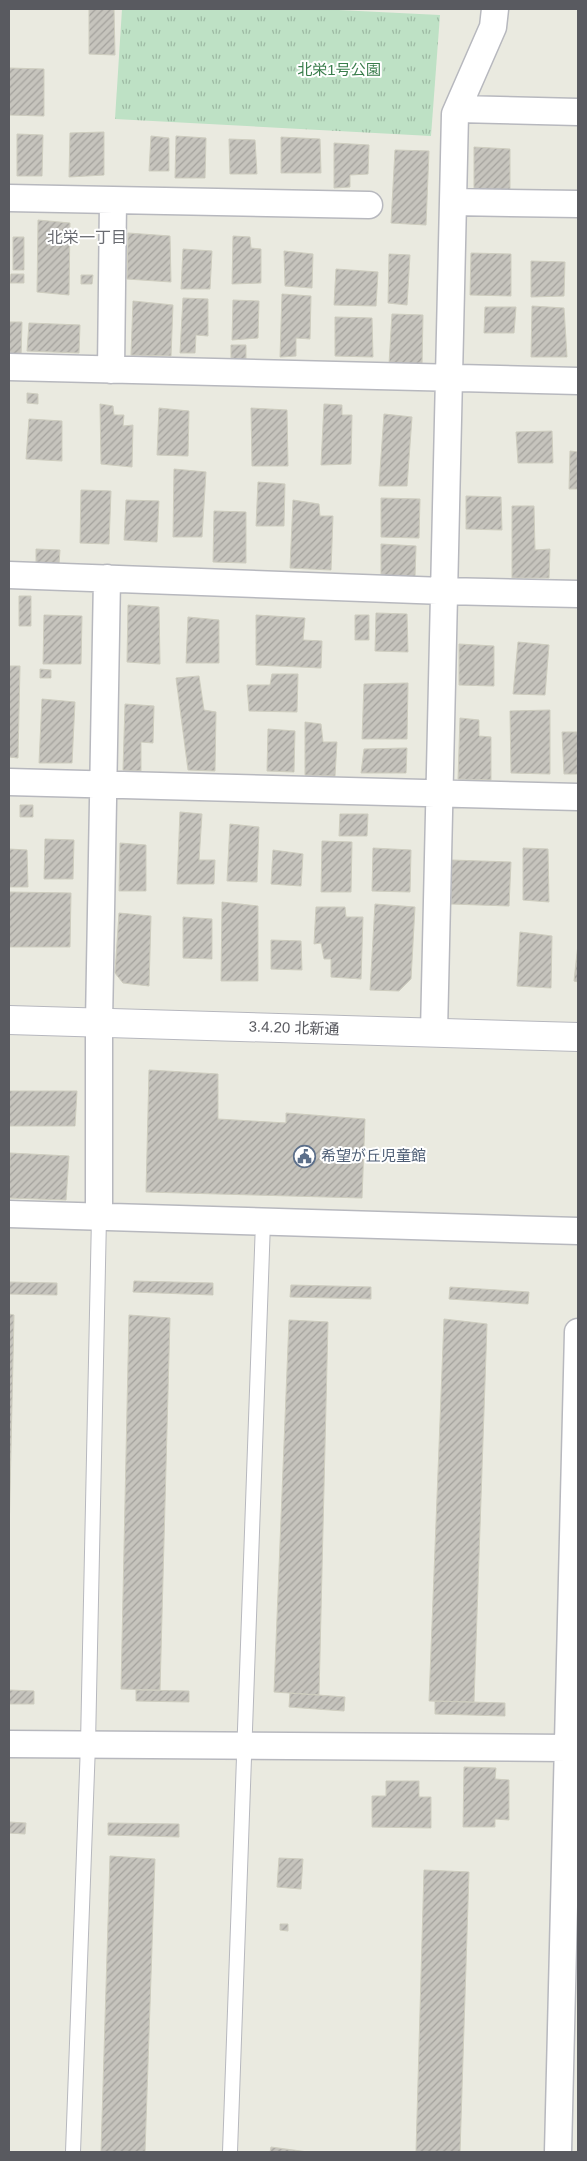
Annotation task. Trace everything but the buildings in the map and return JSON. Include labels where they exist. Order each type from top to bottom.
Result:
[{"type":"street","points":[[434,1032],[455,114],[493,27],[495,9]]},
{"type":"street","points":[[458,109],[578,112]]},
{"type":"street","points":[[9,198],[370,205]]},
{"type":"street","points":[[111,370],[113,201]]},
{"type":"street","points":[[453,202],[578,204]]},
{"type":"street","points":[[9,367],[578,381]]},
{"type":"street","points":[[9,575],[578,594]]},
{"type":"street","points":[[99,1217],[99,1023],[107,578]]},
{"type":"street","points":[[9,782],[578,797]]},
{"type":"street","name":"3.4.20 北新通","points":[[9,1020],[578,1036]]},
{"type":"street","points":[[9,1214],[578,1231]]},
{"type":"street","points":[[558,2152],[567,1748],[574,1635],[578,1332]]},
{"type":"street","points":[[9,1744],[567,1748]]},
{"type":"lane","points":[[73,2152],[88,1744],[99,1217]]},
{"type":"lane","points":[[230,2152],[263,1222]]},
{"type":"green space","name":"北栄1号公園","points":[[122,9],[318,9],[440,15],[431,136],[115,119]]},
{"type":"place","name":"希望が丘児童館","points":[[305,1156]]},
{"type":"district","name":"北栄一丁目","points":[[87,237]]}]
